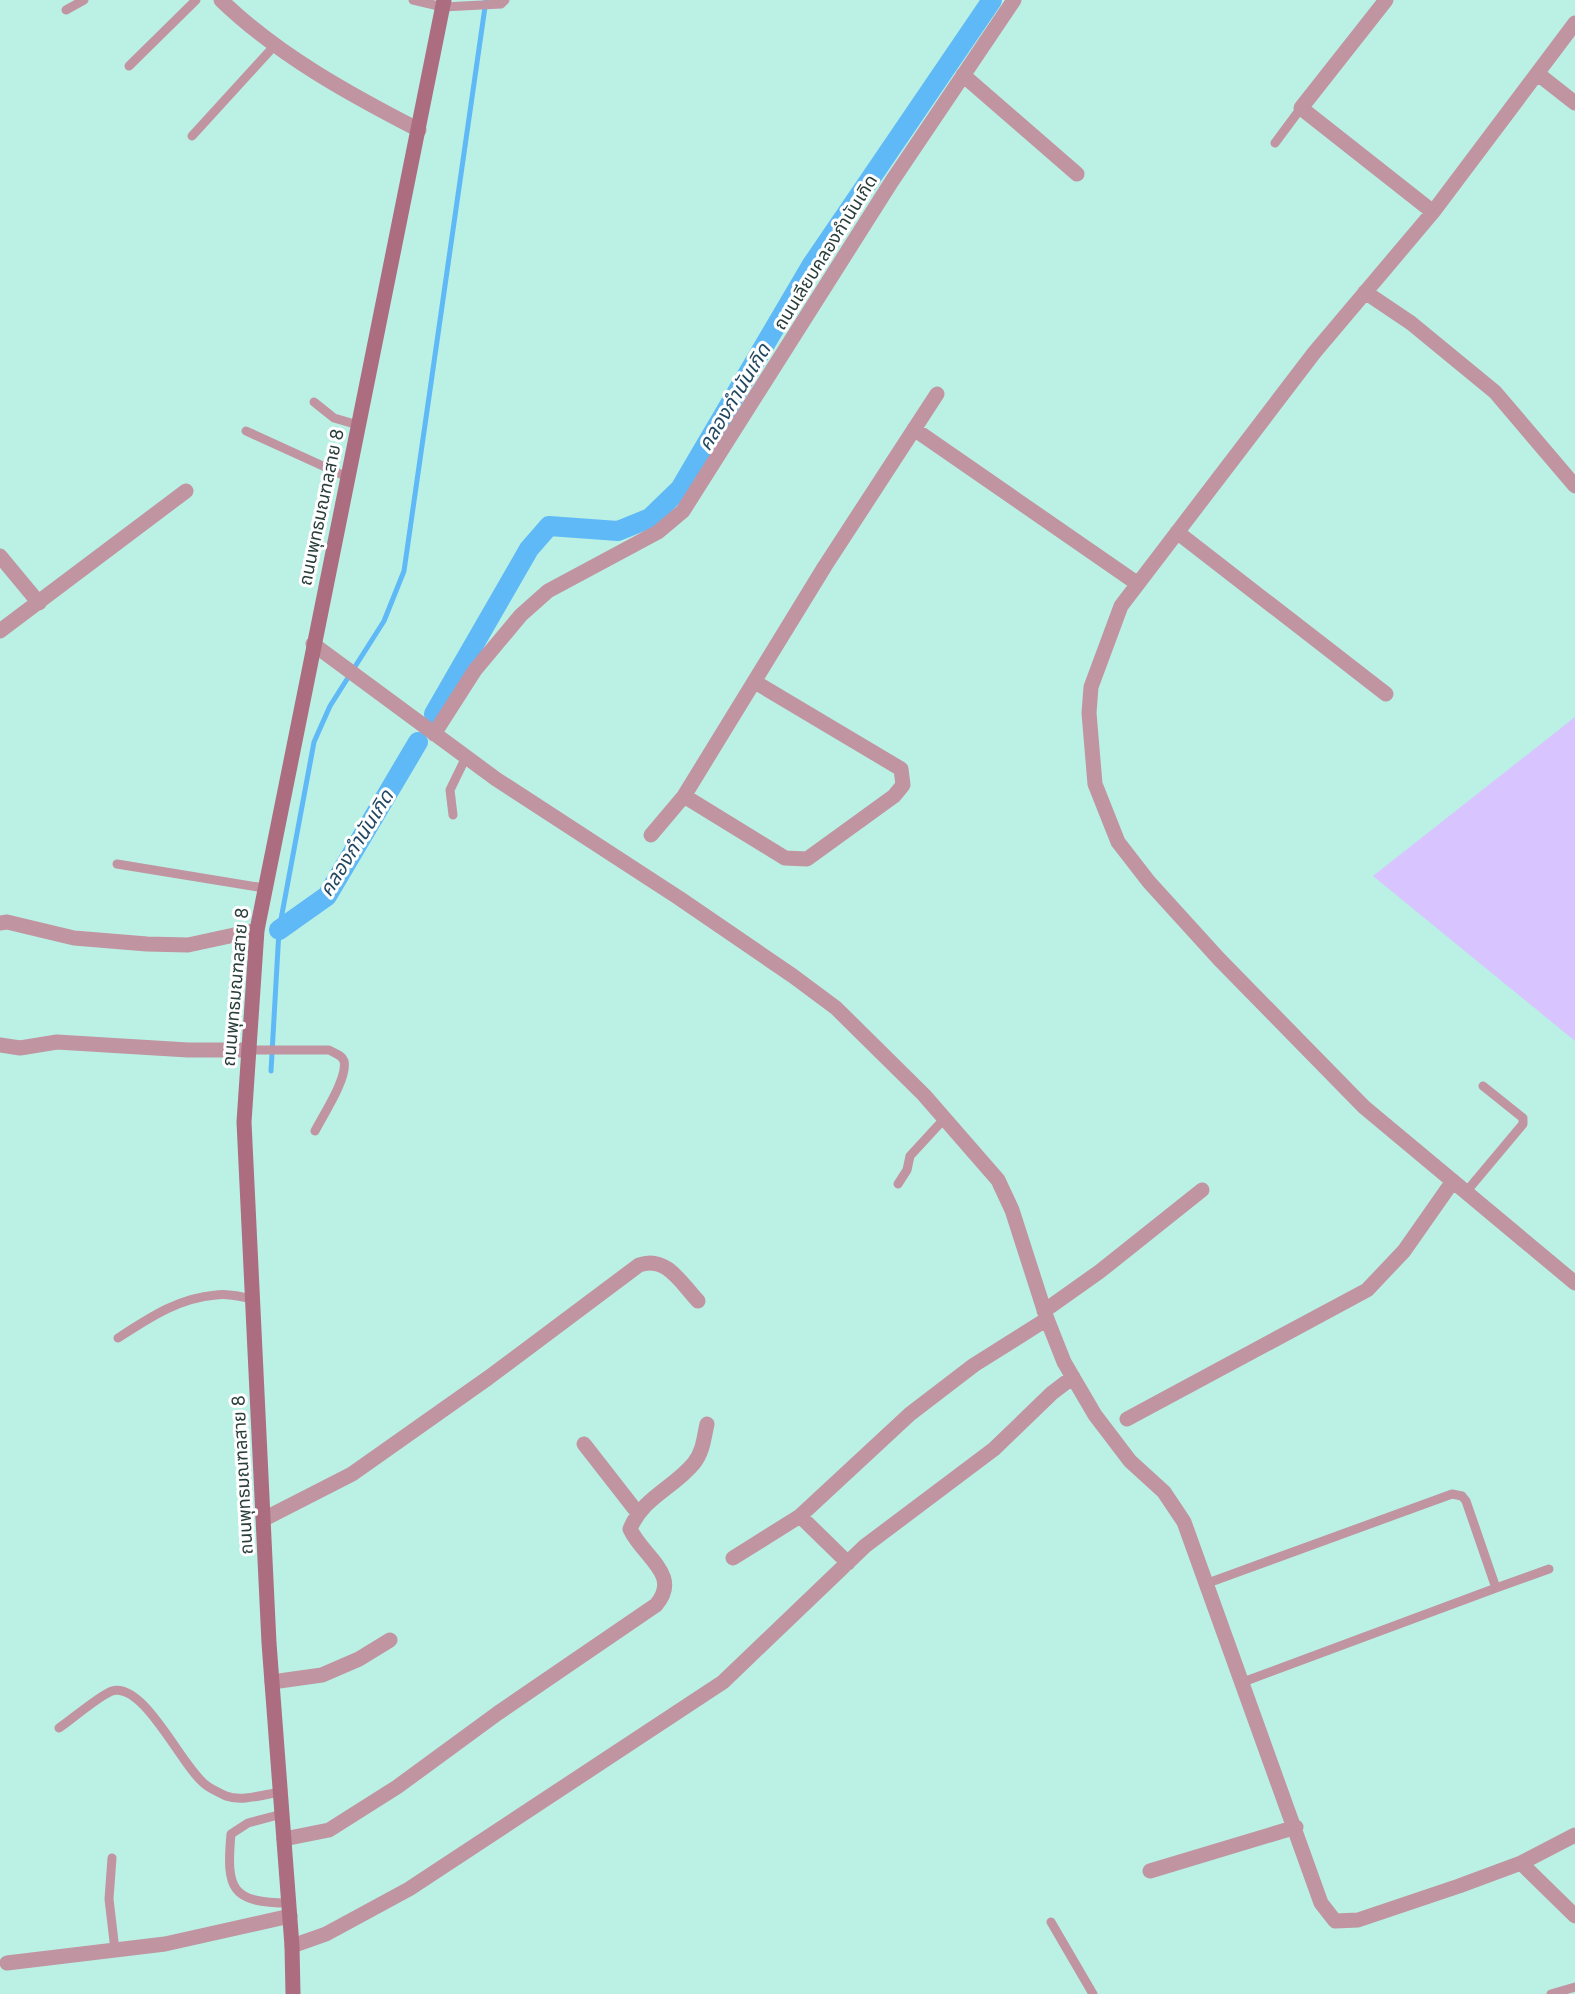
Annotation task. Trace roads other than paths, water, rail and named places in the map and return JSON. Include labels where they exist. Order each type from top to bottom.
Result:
[{"type":"street","points":[[221,0],[276,44],[358,99],[419,130]]},
{"type":"street","name":"ถนนเลียบคลองกำนันเกิด","points":[[434,734],[475,670],[521,615],[548,591],[658,532],[683,511],[892,181],[1014,0]]},
{"type":"street","points":[[1386,0],[1301,108],[1433,212]]},
{"type":"street","name":"ถนนพุทธมณฑลสาย 8","points":[[292,1994],[292,1946],[272,1682],[244,1122],[256,930],[443,4]]},
{"type":"street","points":[[1575,23],[1433,212],[1314,353],[1121,606],[1091,687],[1089,713],[1095,784],[1118,842],[1149,882],[1251,992],[1364,1107],[1575,1284]]},
{"type":"street","points":[[1538,74],[1575,103]]},
{"type":"street","points":[[963,75],[1077,174]]},
{"type":"street","points":[[1365,292],[1427,336],[1495,392],[1575,486]]},
{"type":"street","points":[[651,835],[684,796],[825,566],[937,394]]},
{"type":"street","points":[[915,429],[1138,584]]},
{"type":"street","points":[[0,631],[186,491]]},
{"type":"street","points":[[1178,532],[1386,694]]},
{"type":"street","points":[[0,556],[39,603]]},
{"type":"street","points":[[313,644],[466,757],[679,898],[836,1008],[944,1119],[998,1180],[1012,1210],[1046,1315],[1073,1377],[1095,1415],[1130,1461],[1164,1492],[1184,1522],[1296,1827],[1321,1903],[1335,1921],[1358,1920],[1521,1863],[1575,1835]]},
{"type":"street","points":[[684,796],[785,858],[798,860],[807,859],[827,845],[894,796],[903,785],[904,777],[901,769],[755,682]]},
{"type":"street","points":[[0,923],[7,922],[74,939],[147,944],[188,945],[256,930]]},
{"type":"street","points":[[0,1045],[20,1048],[57,1042],[188,1050],[249,1050]]},
{"type":"street","points":[[1127,1419],[1367,1290],[1404,1251],[1453,1181]]},
{"type":"street","points":[[733,1558],[800,1516],[910,1414],[974,1365],[1046,1315],[1202,1190]]},
{"type":"street","points":[[264,1519],[352,1474],[488,1378],[639,1265],[651,1261],[662,1263],[698,1301]]},
{"type":"street","points":[[292,1946],[326,1935],[409,1888],[723,1682],[865,1546],[994,1449],[1052,1393],[1073,1377]]},
{"type":"street","points":[[284,1839],[329,1830],[387,1793],[498,1713],[656,1605],[664,1595],[667,1585],[661,1572],[634,1539],[630,1528],[637,1512],[694,1463],[702,1449],[707,1424]]},
{"type":"street","points":[[584,1444],[637,1512]]},
{"type":"street","points":[[800,1516],[848,1563]]},
{"type":"street","points":[[272,1682],[322,1675],[359,1659],[390,1640]]},
{"type":"street","points":[[1150,1871],[1296,1827]]},
{"type":"street","points":[[1521,1863],[1575,1916]]},
{"type":"street","points":[[7,1963],[165,1944],[289,1909]]},
{"type":"lane","points":[[66,10],[84,0]]},
{"type":"lane","points":[[129,66],[196,0]]},
{"type":"lane","points":[[413,0],[443,4],[501,4],[505,0]]},
{"type":"lane","points":[[192,136],[276,44]]},
{"type":"lane","points":[[1275,143],[1301,108]]},
{"type":"lane","points":[[314,402],[334,418],[358,425]]},
{"type":"lane","points":[[246,431],[347,477]]},
{"type":"lane","points":[[453,815],[450,790],[466,757]]},
{"type":"lane","points":[[117,864],[264,888]]},
{"type":"lane","points":[[249,1050],[329,1050],[340,1055],[344,1061],[342,1077],[315,1131]]},
{"type":"lane","points":[[1466,1191],[1524,1124],[1523,1118],[1483,1086]]},
{"type":"lane","points":[[898,1184],[907,1170],[910,1156],[944,1119]]},
{"type":"lane","points":[[118,1338],[165,1308],[191,1300],[217,1294],[253,1299]]},
{"type":"lane","points":[[1208,1583],[1452,1494],[1462,1496],[1466,1501],[1497,1588]]},
{"type":"lane","points":[[1243,1682],[1549,1569]]},
{"type":"lane","points":[[59,1728],[112,1691],[124,1691],[152,1713],[181,1756],[205,1785],[228,1797],[281,1792]]},
{"type":"lane","points":[[282,1814],[248,1823],[231,1834],[229,1861],[233,1886],[244,1897],[258,1903],[289,1909]]},
{"type":"lane","points":[[112,1858],[109,1899],[115,1950]]},
{"type":"lane","points":[[1051,1922],[1093,1994]]},
{"type":"lane","points":[[1551,1994],[1575,1987]]},
{"type":"waterway","points":[[271,1071],[279,930],[314,742],[330,706],[384,621],[404,571],[486,0]]},
{"type":"waterway","name":"คลองกำนันเกิด","points":[[434,714],[529,549],[549,526],[618,531],[650,518],[680,489],[811,266],[992,0]]},
{"type":"waterway","name":"คลองกำนันเกิด","points":[[279,930],[327,896],[418,742]]}]
